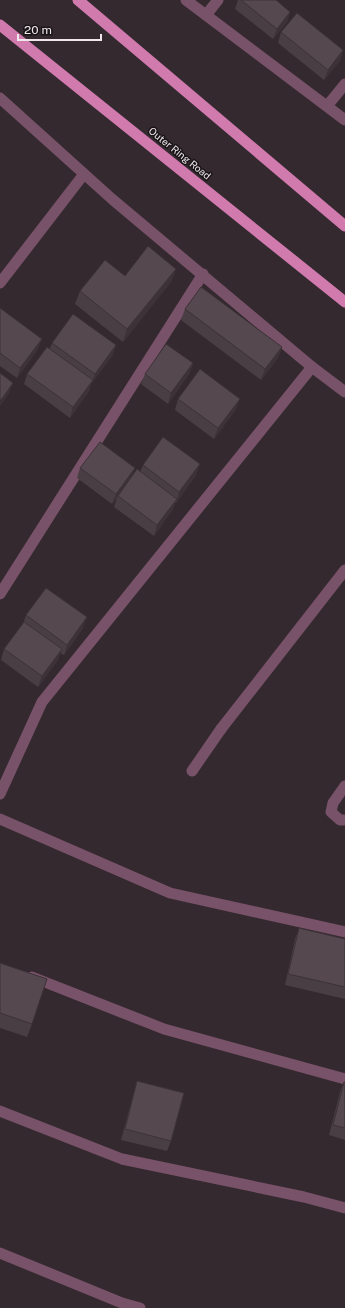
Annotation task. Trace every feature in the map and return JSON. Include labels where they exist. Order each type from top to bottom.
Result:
[{"type":"highway","points":[[78,0],[345,226]]},
{"type":"highway","name":"Outer Ring Road","points":[[0,25],[345,302]]},
{"type":"street","points":[[186,0],[345,120]]},
{"type":"street","points":[[206,15],[218,0]]},
{"type":"street","points":[[327,106],[345,84]]},
{"type":"street","points":[[0,98],[84,174],[312,367],[345,392]]},
{"type":"street","points":[[0,283],[84,174]]},
{"type":"street","points":[[0,594],[203,274]]},
{"type":"street","points":[[0,794],[42,702],[312,367]]},
{"type":"street","points":[[192,771],[221,729],[345,570]]},
{"type":"street","points":[[345,786],[333,802],[332,812],[340,820],[345,820]]},
{"type":"street","points":[[0,819],[170,893],[345,932]]},
{"type":"street","points":[[21,972],[164,1029],[345,1079]]},
{"type":"street","points":[[0,1111],[122,1159],[304,1197],[345,1208]]},
{"type":"street","points":[[0,1253],[122,1303],[140,1308]]},
{"type":"building","points":[[241,0],[276,0],[290,12],[277,29]]},
{"type":"building","points":[[297,13],[343,50],[328,70],[281,32]]},
{"type":"building","points":[[148,246],[176,269],[127,329],[80,291],[105,260],[125,276]]},
{"type":"building","points":[[201,287],[282,347],[265,369],[185,309]]},
{"type":"building","points":[[0,308],[42,339],[20,368],[0,353]]},
{"type":"building","points":[[73,314],[116,345],[95,374],[52,343]]},
{"type":"building","points":[[166,344],[193,363],[171,393],[145,374]]},
{"type":"building","points":[[47,347],[93,380],[73,407],[27,374]]},
{"type":"building","points":[[200,369],[240,399],[218,428],[178,399]]},
{"type":"building","points":[[0,373],[13,383],[1,400],[0,399]]},
{"type":"building","points":[[163,437],[200,464],[179,492],[143,465]]},
{"type":"building","points":[[100,442],[135,468],[116,494],[80,468]]},
{"type":"building","points":[[137,469],[177,499],[157,525],[118,496]]},
{"type":"building","points":[[46,588],[87,617],[67,645],[26,615]]},
{"type":"building","points":[[24,622],[62,649],[42,676],[4,649]]},
{"type":"building","points":[[299,928],[345,939],[345,987],[288,974]]},
{"type":"building","points":[[0,963],[47,979],[32,1024],[0,1013]]},
{"type":"building","points":[[137,1081],[184,1093],[171,1141],[125,1129]]},
{"type":"building","points":[[345,1082],[345,1128],[333,1125]]}]
